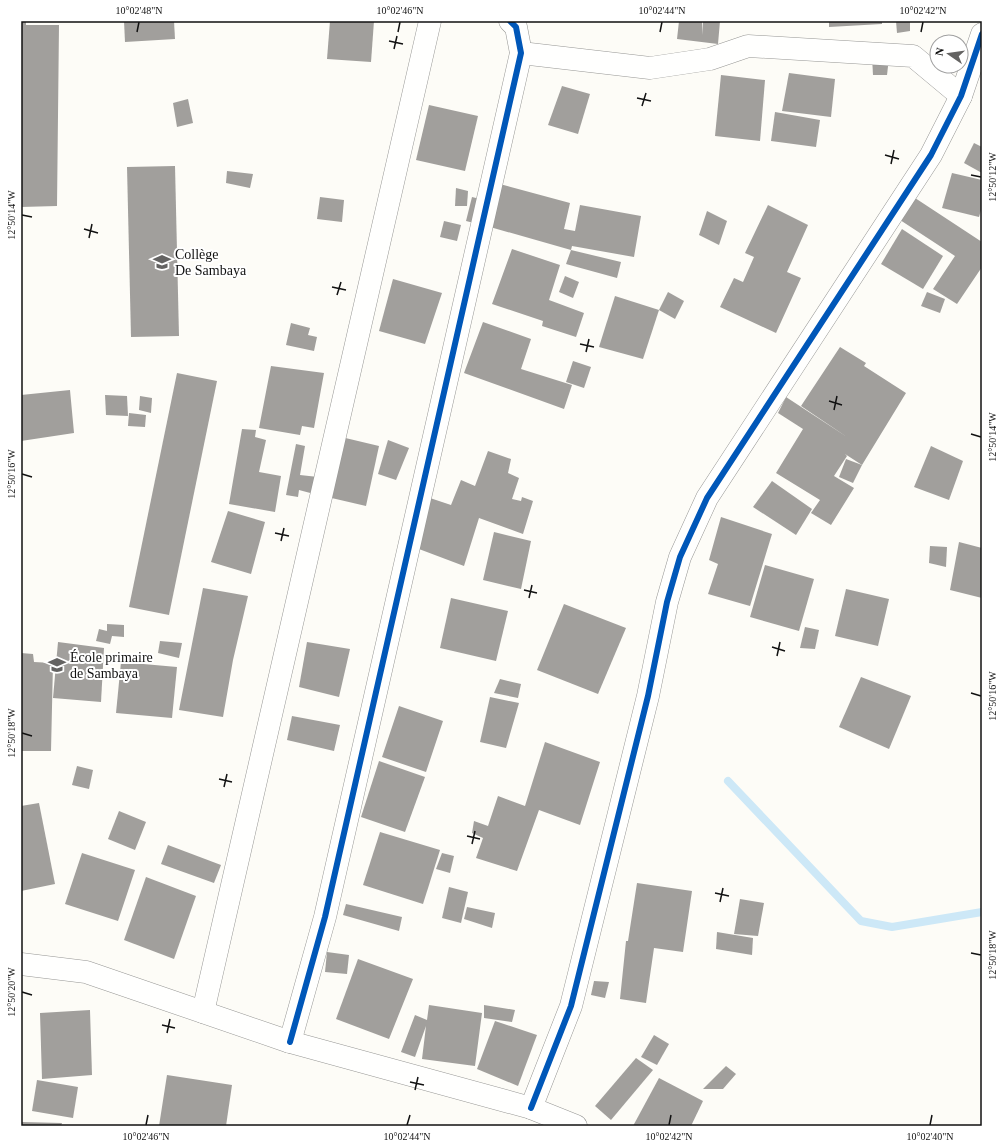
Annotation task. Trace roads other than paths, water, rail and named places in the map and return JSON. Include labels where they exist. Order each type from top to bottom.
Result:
[{"type":"street","points":[[203,1012],[430,21]]},
{"type":"street","points":[[290,1042],[327,910],[521,53],[516,27],[510,21]]},
{"type":"street","points":[[532,1108],[571,1006],[648,696],[668,602],[680,557],[707,498],[931,155],[961,96],[982,34]]},
{"type":"street","points":[[521,53],[650,68],[710,59],[748,46],[913,56],[961,96]]},
{"type":"street","points":[[21,964],[86,972],[290,1042],[532,1108],[576,1126]]},
{"type":"waterway","points":[[728,781],[861,921],[892,927],[982,912]]},
{"type":"place","name":"Collège De Sambaya","points":[[162,262]]},
{"type":"place","name":"École primaire de Sambaya","points":[[57,665]]}]
